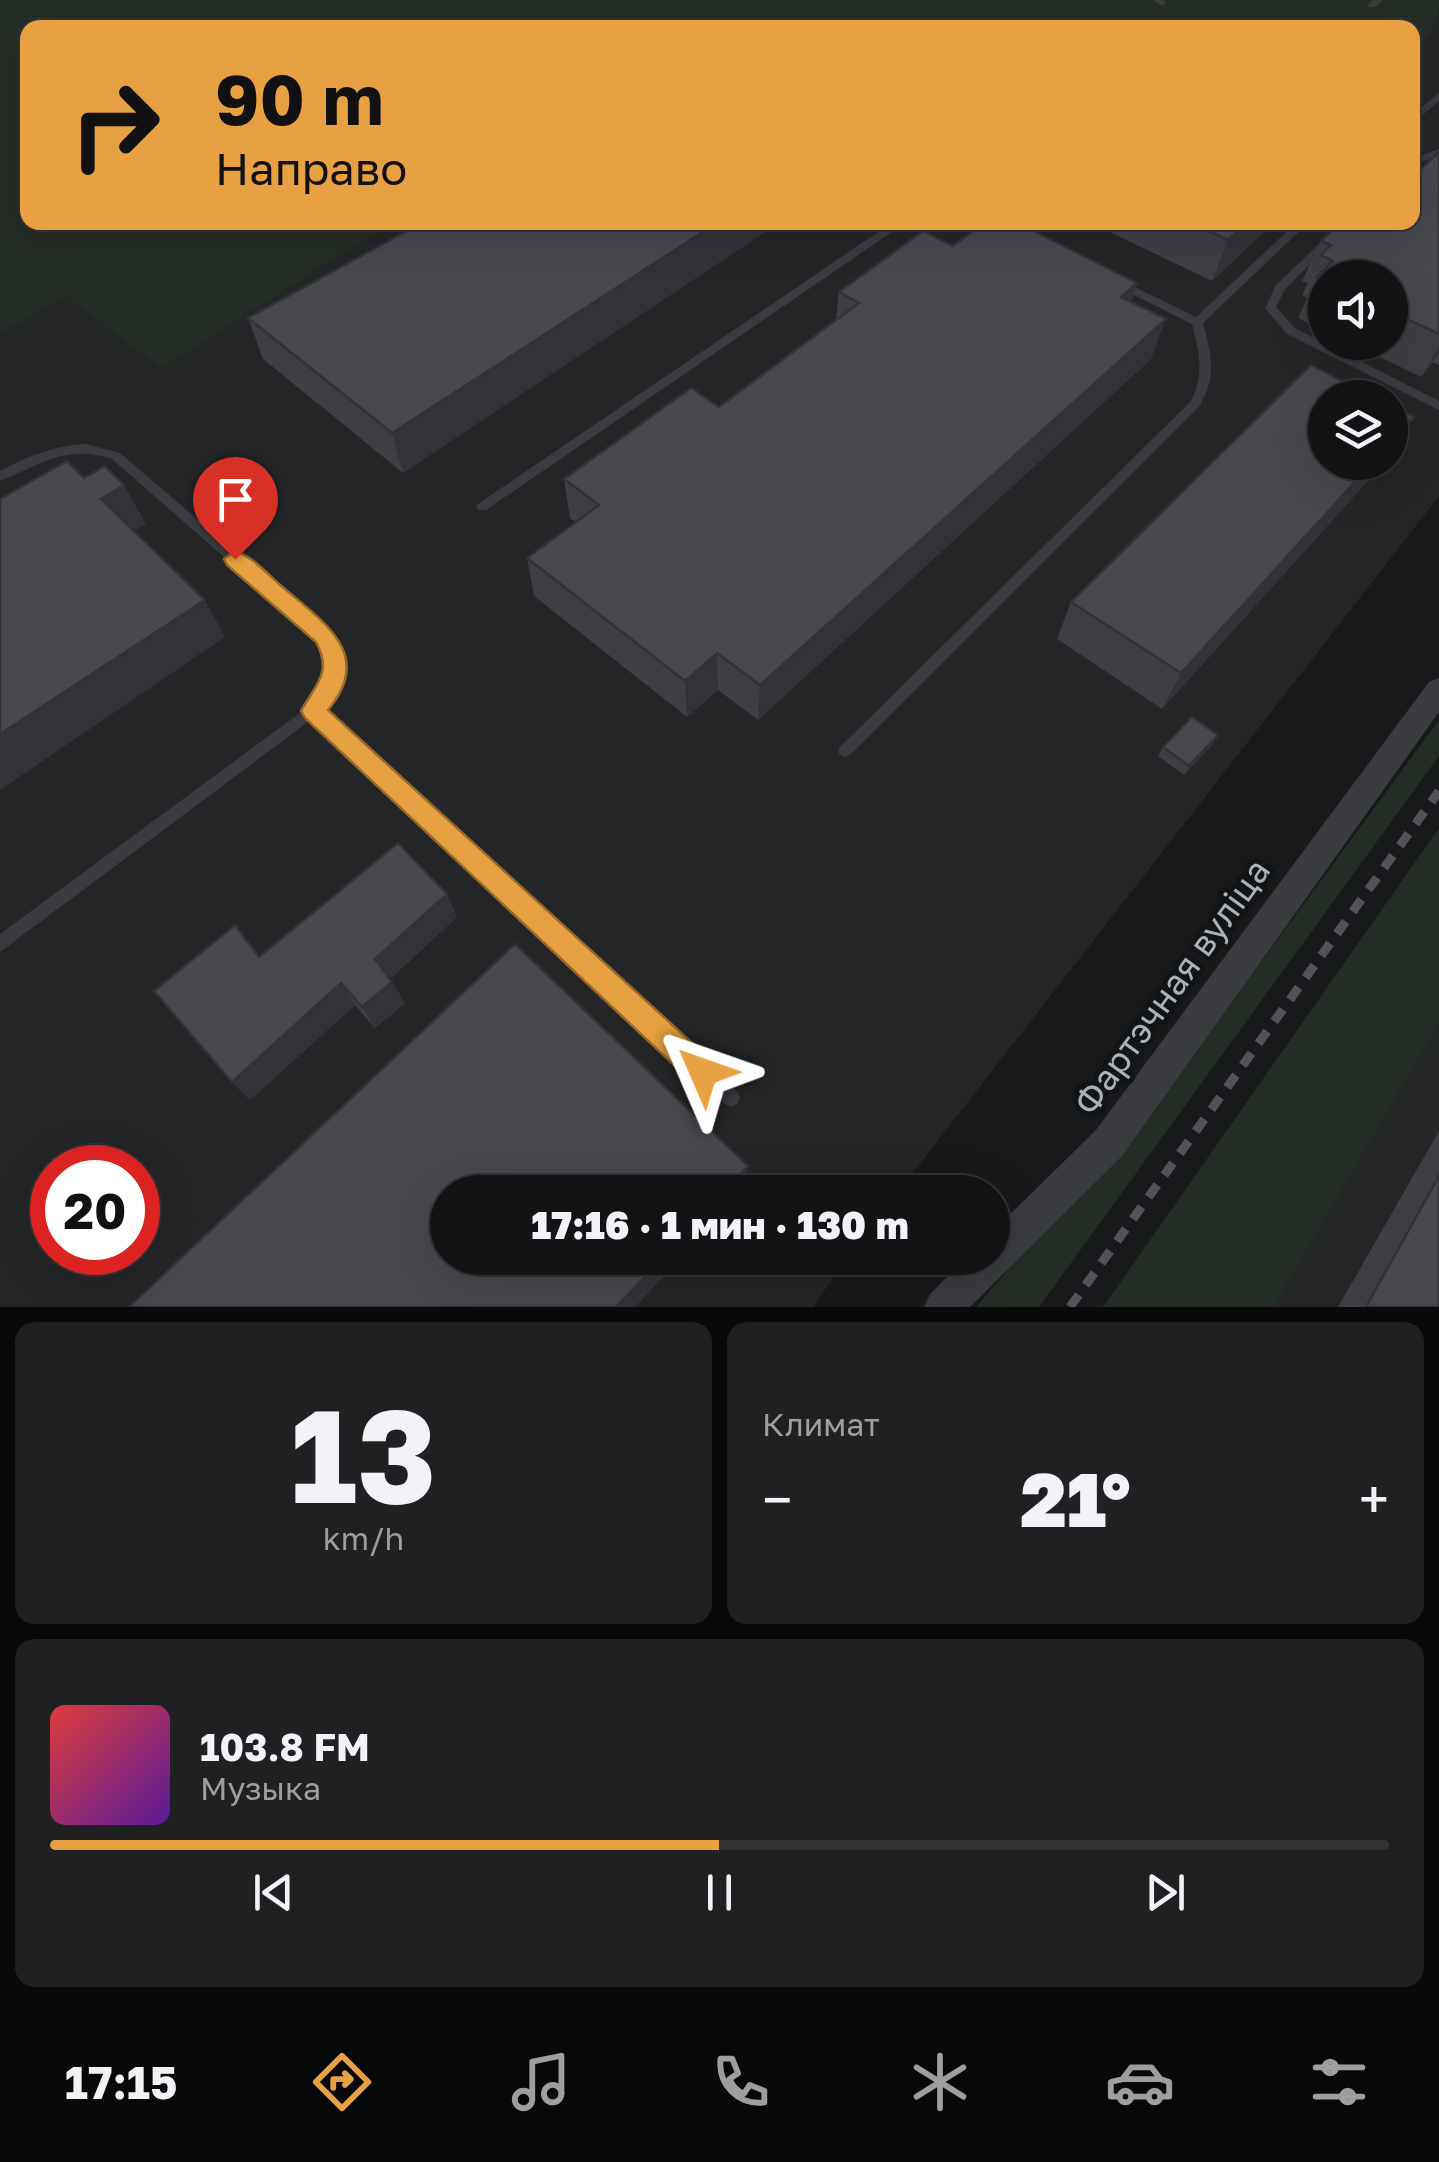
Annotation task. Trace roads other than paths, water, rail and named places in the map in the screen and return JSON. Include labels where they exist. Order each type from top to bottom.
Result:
[{"type":"street","name":"Фартэчная вуліца","points":[[943,1307],[1109,1143],[1439,690]]},
{"type":"lane","points":[[1420,114],[1439,96]]},
{"type":"lane","points":[[482,506],[889,230]]},
{"type":"lane","points":[[1197,322],[1295,230]]},
{"type":"lane","points":[[1340,230],[1274,293],[1270,308],[1291,330],[1439,406]]},
{"type":"lane","points":[[845,751],[1195,404],[1207,381],[1208,366],[1197,322],[1114,280]]},
{"type":"lane","points":[[0,477],[54,451],[99,448],[116,456],[324,636],[335,654],[336,674],[328,694],[313,711],[0,944]]},
{"type":"lane","points":[[313,711],[730,1098]]},
{"type":"railway","points":[[1070,1307],[1439,791]]}]
